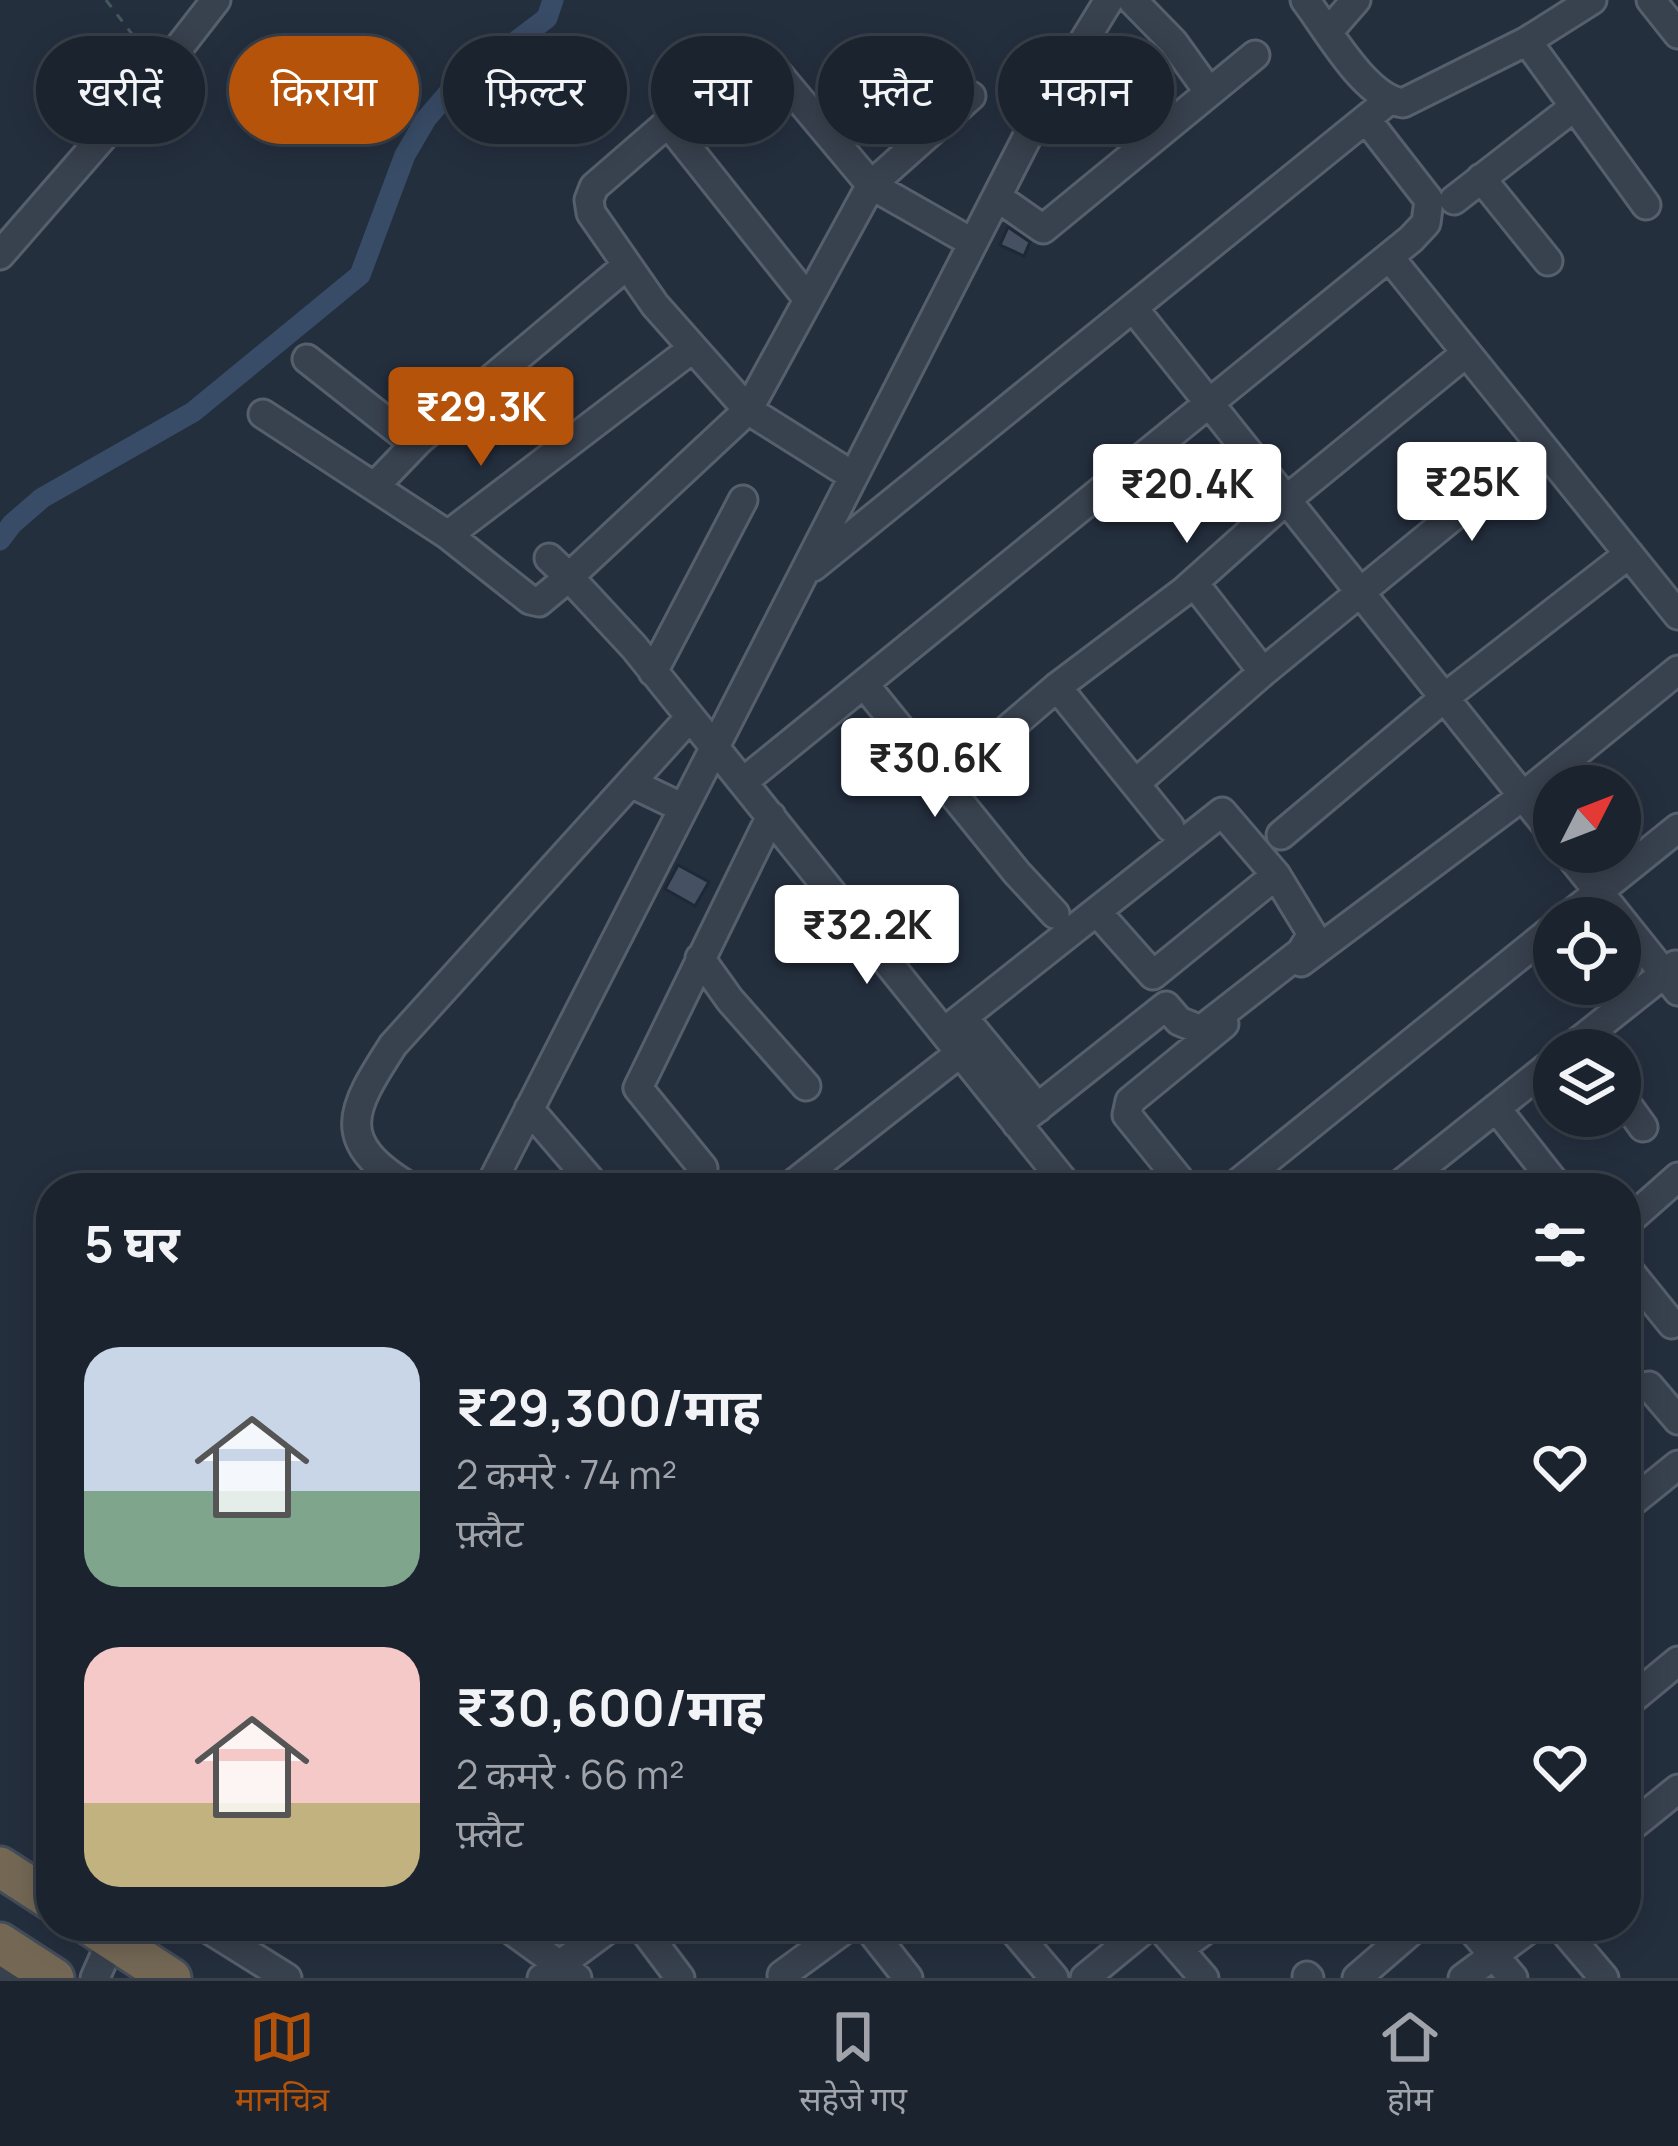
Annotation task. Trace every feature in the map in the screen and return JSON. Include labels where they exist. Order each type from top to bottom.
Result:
[{"type":"highway","points":[[0,1867],[36,1890]]},
{"type":"highway","points":[[120,1941],[159,1975]]},
{"type":"highway","points":[[0,1942],[54,1978]]},
{"type":"street","points":[[188,36],[216,0]]},
{"type":"street","points":[[497,1173],[1038,116],[1109,0]]},
{"type":"street","points":[[1132,0],[1173,42],[1210,92]]},
{"type":"street","points":[[1306,0],[1370,87],[1388,101],[1403,103],[1527,40],[1592,0]]},
{"type":"street","points":[[1329,31],[1356,0]]},
{"type":"street","points":[[1651,0],[1678,34]]},
{"type":"street","points":[[1527,40],[1646,205]]},
{"type":"street","points":[[997,196],[1042,229],[1255,55]]},
{"type":"street","points":[[794,93],[871,185],[974,243]]},
{"type":"street","points":[[802,576],[1388,101]]},
{"type":"street","points":[[1454,200],[1574,107]]},
{"type":"street","points":[[743,782],[1390,258],[1426,223],[1429,200],[1366,119]]},
{"type":"street","points":[[651,138],[594,187],[591,213],[626,266],[748,410],[853,476]]},
{"type":"street","points":[[0,255],[97,144]]},
{"type":"street","points":[[685,144],[808,298]]},
{"type":"street","points":[[263,414],[448,535],[530,600],[539,602],[549,597],[559,567],[748,410],[871,185],[917,144]]},
{"type":"street","points":[[1481,178],[1548,261]]},
{"type":"street","points":[[1390,258],[1678,615]]},
{"type":"street","points":[[375,486],[415,444],[626,266]]},
{"type":"street","points":[[1134,309],[1533,809]]},
{"type":"street","points":[[448,535],[693,348]]},
{"type":"street","points":[[944,783],[1057,687],[1194,583],[1286,500],[1466,352]]},
{"type":"street","points":[[307,359],[415,444]]},
{"type":"street","points":[[1136,783],[1263,672],[1540,445]]},
{"type":"street","points":[[653,672],[743,500]]},
{"type":"street","points":[[1281,835],[1444,698],[1629,554]]},
{"type":"street","points":[[559,567],[653,672],[771,817],[1032,1112],[1062,1173]]},
{"type":"street","points":[[1194,583],[1263,672]]},
{"type":"street","points":[[1174,1173],[1127,1115],[1130,1101],[1257,996],[1523,796],[1678,670]]},
{"type":"street","points":[[863,684],[1055,914]]},
{"type":"street","points":[[1057,687],[1170,827]]},
{"type":"street","points":[[391,1173],[372,1159],[353,1116],[393,1045],[682,727]]},
{"type":"street","points":[[633,784],[683,808]]},
{"type":"street","points":[[804,1173],[958,1029],[1098,913],[1222,812],[1276,875],[1312,934],[1301,952],[1201,1030],[1179,1021],[1166,1006],[1154,974],[1098,913]]},
{"type":"street","points":[[703,1168],[638,1088],[771,817]]},
{"type":"street","points":[[1593,897],[1678,828]]},
{"type":"street","points":[[1584,873],[1673,976],[1603,1029]]},
{"type":"street","points":[[1154,974],[1276,875]]},
{"type":"street","points":[[1251,1173],[1533,945]]},
{"type":"street","points":[[700,958],[730,1000],[806,1086]]},
{"type":"street","points":[[1032,1112],[1166,1006]]},
{"type":"street","points":[[1415,1173],[1533,1079]]},
{"type":"street","points":[[1496,1108],[1548,1173]]},
{"type":"street","points":[[529,1109],[584,1173]]},
{"type":"street","points":[[1641,1210],[1678,1178]]},
{"type":"street","points":[[1641,1286],[1672,1324]]},
{"type":"street","points":[[1649,1386],[1678,1420]]},
{"type":"street","points":[[1641,1495],[1678,1465]]},
{"type":"street","points":[[1641,1691],[1678,1661]]},
{"type":"street","points":[[1641,1819],[1678,1789]]},
{"type":"street","points":[[95,1978],[104,1941]]},
{"type":"street","points":[[228,1941],[287,1978]]},
{"type":"street","points":[[523,1941],[559,1973],[595,1941]]},
{"type":"street","points":[[652,1941],[680,1978]]},
{"type":"street","points":[[782,1975],[828,1941]]},
{"type":"street","points":[[879,1941],[908,1978]]},
{"type":"street","points":[[1023,1941],[1054,1978]]},
{"type":"street","points":[[1084,1978],[1130,1941]]},
{"type":"street","points":[[1172,1941],[1204,1978]]},
{"type":"street","points":[[1179,1949],[1190,1941]]},
{"type":"street","points":[[1357,1978],[1400,1941]]},
{"type":"street","points":[[1482,1941],[1513,1978]]},
{"type":"street","points":[[1462,1978],[1513,1941]]},
{"type":"street","points":[[1573,1941],[1604,1978]]},
{"type":"path","points":[[106,0],[133,36]]},
{"type":"building","points":[[1008,227],[1030,242],[1024,256],[1000,245]]},
{"type":"building","points":[[678,865],[709,882],[695,906],[665,889]]},
{"type":"waterway","points":[[0,540],[42,498],[193,412],[360,275],[405,155],[426,119],[451,90],[547,18],[553,0]]}]
